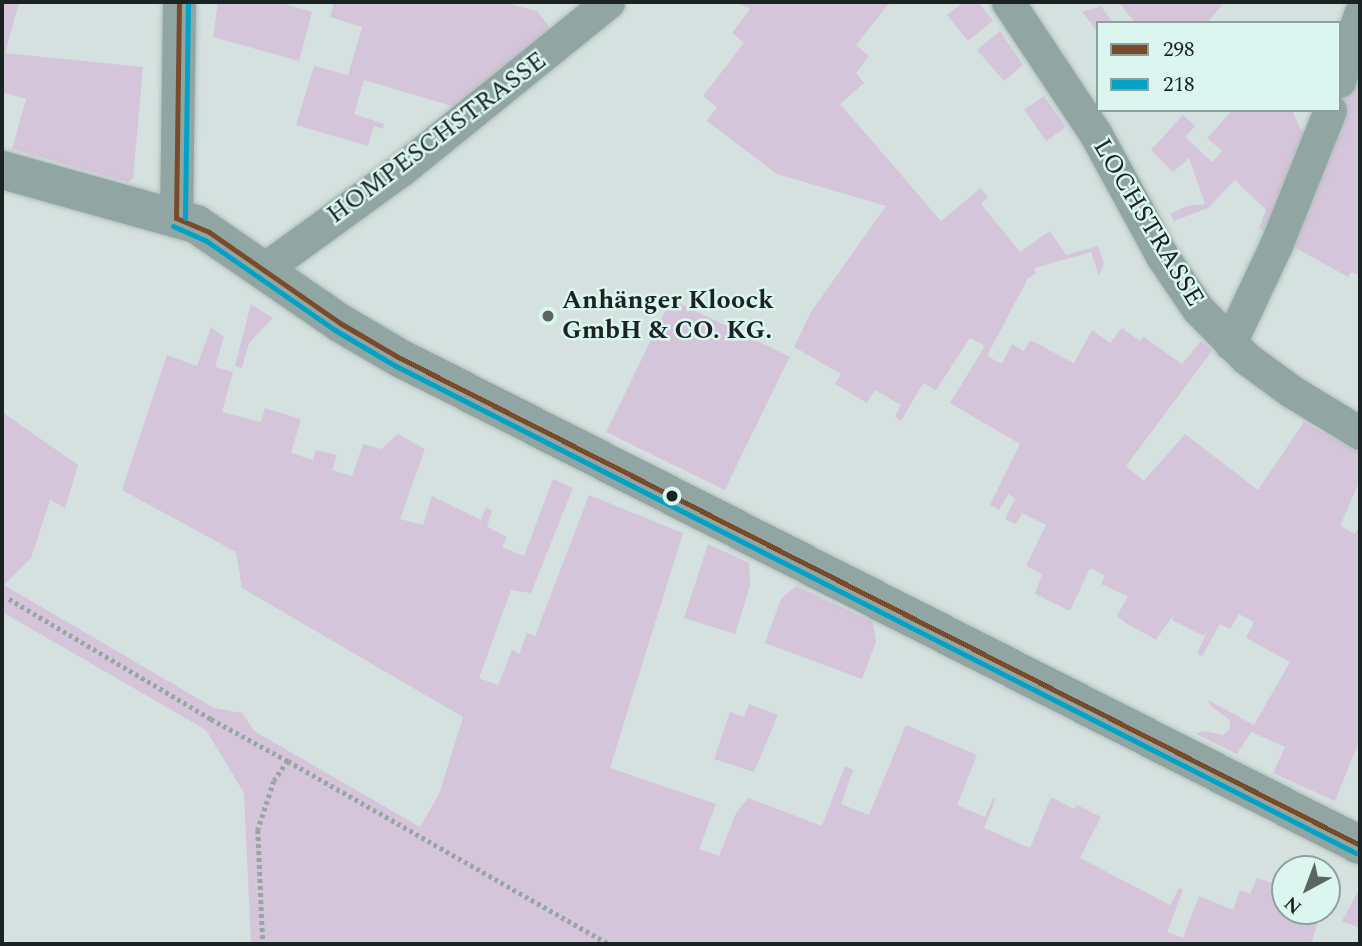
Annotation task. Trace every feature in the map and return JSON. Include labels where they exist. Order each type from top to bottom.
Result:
[{"type":"street","points":[[176,218],[174,196],[179,2]]},
{"type":"street","name":"HOMPESCHSTRASSE","points":[[263,270],[402,169],[608,2]]},
{"type":"street","name":"LOCHSTRASSE","points":[[1008,2],[1095,133],[1184,292],[1230,343],[1291,391],[1360,433]]},
{"type":"street","points":[[1341,74],[1360,15]]},
{"type":"street","points":[[1230,343],[1276,245],[1329,112]]},
{"type":"street","points":[[2,170],[176,218],[209,232],[340,323],[398,357],[1360,845]]},
{"type":"path","points":[[9,599],[211,719],[609,944]]},
{"type":"path","points":[[263,944],[258,830],[274,781],[288,761]]},
{"type":"shaded area","points":[[2,2],[19,2],[5,53],[143,67],[133,179],[128,182],[12,149],[26,99],[2,92]]},
{"type":"shaded area","points":[[218,2],[278,2],[312,12],[299,61],[213,37]]},
{"type":"shaded area","points":[[334,2],[501,2],[537,11],[551,29],[455,107],[364,80],[354,114],[384,124],[383,129],[374,126],[368,146],[296,125],[314,66],[348,75],[362,27],[330,17]]},
{"type":"shaded area","points":[[736,2],[890,2],[856,45],[869,56],[856,73],[864,83],[840,104],[941,221],[981,188],[988,198],[981,204],[1020,252],[1050,231],[1066,255],[1098,246],[1104,264],[1099,276],[1091,252],[1035,268],[1036,274],[1028,278],[987,356],[1002,364],[1012,344],[1024,351],[1030,340],[1074,363],[1092,330],[1110,343],[1122,328],[1140,341],[1144,337],[1182,364],[1201,341],[1212,351],[1126,466],[1144,481],[1185,434],[1258,490],[1304,422],[1360,453],[1360,480],[1340,526],[1355,534],[1360,525],[1360,739],[1335,801],[1273,773],[1285,747],[1251,732],[1237,754],[1196,734],[1203,731],[1223,735],[1230,728],[1230,720],[1211,706],[1208,700],[1254,725],[1290,662],[1246,638],[1254,622],[1239,614],[1230,629],[1220,624],[1202,656],[1197,653],[1207,632],[1203,636],[1172,620],[1174,614],[1156,640],[1117,616],[1128,596],[1101,584],[1105,575],[1090,568],[1070,611],[1035,594],[1042,574],[1026,566],[1046,525],[1022,513],[1016,524],[1005,519],[1015,498],[1008,494],[999,510],[990,505],[1020,444],[950,403],[985,346],[970,338],[936,390],[923,383],[901,421],[895,417],[901,405],[875,390],[867,403],[835,384],[841,374],[794,347],[811,312],[886,206],[777,174],[707,121],[717,107],[703,96],[744,43],[732,33],[750,9]]},
{"type":"shaded area","points":[[964,2],[978,2],[993,21],[968,41],[947,15]]},
{"type":"shaded area","points":[[1119,2],[1219,2],[1222,5],[1209,21],[1133,21]]},
{"type":"shaded area","points":[[1101,6],[1112,21],[1096,21],[1096,30],[1082,12]]},
{"type":"shaded area","points":[[1000,31],[1023,65],[1004,81],[977,50]]},
{"type":"shaded area","points":[[1360,38],[1360,276],[1351,272],[1348,277],[1285,242],[1333,112],[1341,112],[1341,90]]},
{"type":"shaded area","points":[[1044,96],[1066,127],[1046,141],[1024,110]]},
{"type":"shaded area","points":[[1231,112],[1293,112],[1301,130],[1311,137],[1272,235],[1259,228],[1266,210],[1235,180],[1208,208],[1174,221],[1170,214],[1187,206],[1205,204],[1189,158],[1173,172],[1151,150],[1183,115],[1195,126],[1185,137],[1212,162],[1222,151],[1207,138]]},
{"type":"shaded area","points":[[671,299],[790,357],[725,490],[606,432]]},
{"type":"shaded area","points":[[251,304],[273,318],[249,343],[242,368],[235,366]]},
{"type":"shaded area","points":[[211,327],[224,337],[215,367],[233,372],[222,412],[261,422],[265,408],[301,419],[291,453],[313,460],[316,450],[337,455],[332,470],[352,476],[363,444],[381,449],[398,434],[425,449],[400,519],[423,525],[432,496],[481,520],[486,507],[492,511],[487,527],[507,537],[502,547],[524,556],[553,479],[573,488],[531,593],[511,590],[479,678],[498,685],[512,650],[519,654],[527,633],[535,636],[589,495],[683,533],[610,768],[716,804],[699,849],[719,856],[736,813],[748,798],[822,826],[845,766],[853,770],[841,804],[869,815],[906,725],[977,755],[957,805],[985,817],[993,798],[996,798],[984,828],[1030,848],[1051,797],[1074,809],[1077,805],[1101,817],[1080,858],[1170,905],[1179,888],[1183,890],[1167,932],[1183,938],[1199,896],[1233,910],[1240,890],[1250,894],[1257,878],[1271,882],[1271,925],[1317,925],[1311,944],[251,944],[244,793],[206,730],[2,612],[2,412],[78,465],[65,508],[50,500],[31,558],[4,585],[214,708],[242,713],[254,731],[420,827],[439,794],[463,717],[242,588],[236,552],[122,490],[167,355],[197,366]]},
{"type":"shaded area","points":[[708,544],[749,563],[750,586],[735,634],[684,618]]},
{"type":"shaded area","points":[[796,586],[873,622],[876,642],[862,679],[765,643],[781,599]]},
{"type":"shaded area","points":[[749,704],[778,715],[754,772],[714,759],[730,712],[744,717]]},
{"type":"shaded area","points":[[1360,888],[1360,928],[1342,921]]},
{"type":"transit line","name":"298","points":[[176,218],[179,2]]},
{"type":"transit line","name":"218","points":[[185,218],[188,2]]},
{"type":"transit line","name":"298","points":[[176,218],[209,232],[340,323],[398,357],[1360,845]]},
{"type":"transit line","name":"218","points":[[173,226],[205,240],[335,330],[394,365],[1356,853]]},
{"type":"place","name":"Anhänger Kloock GmbH & CO. KG.","points":[[548,316]]}]
